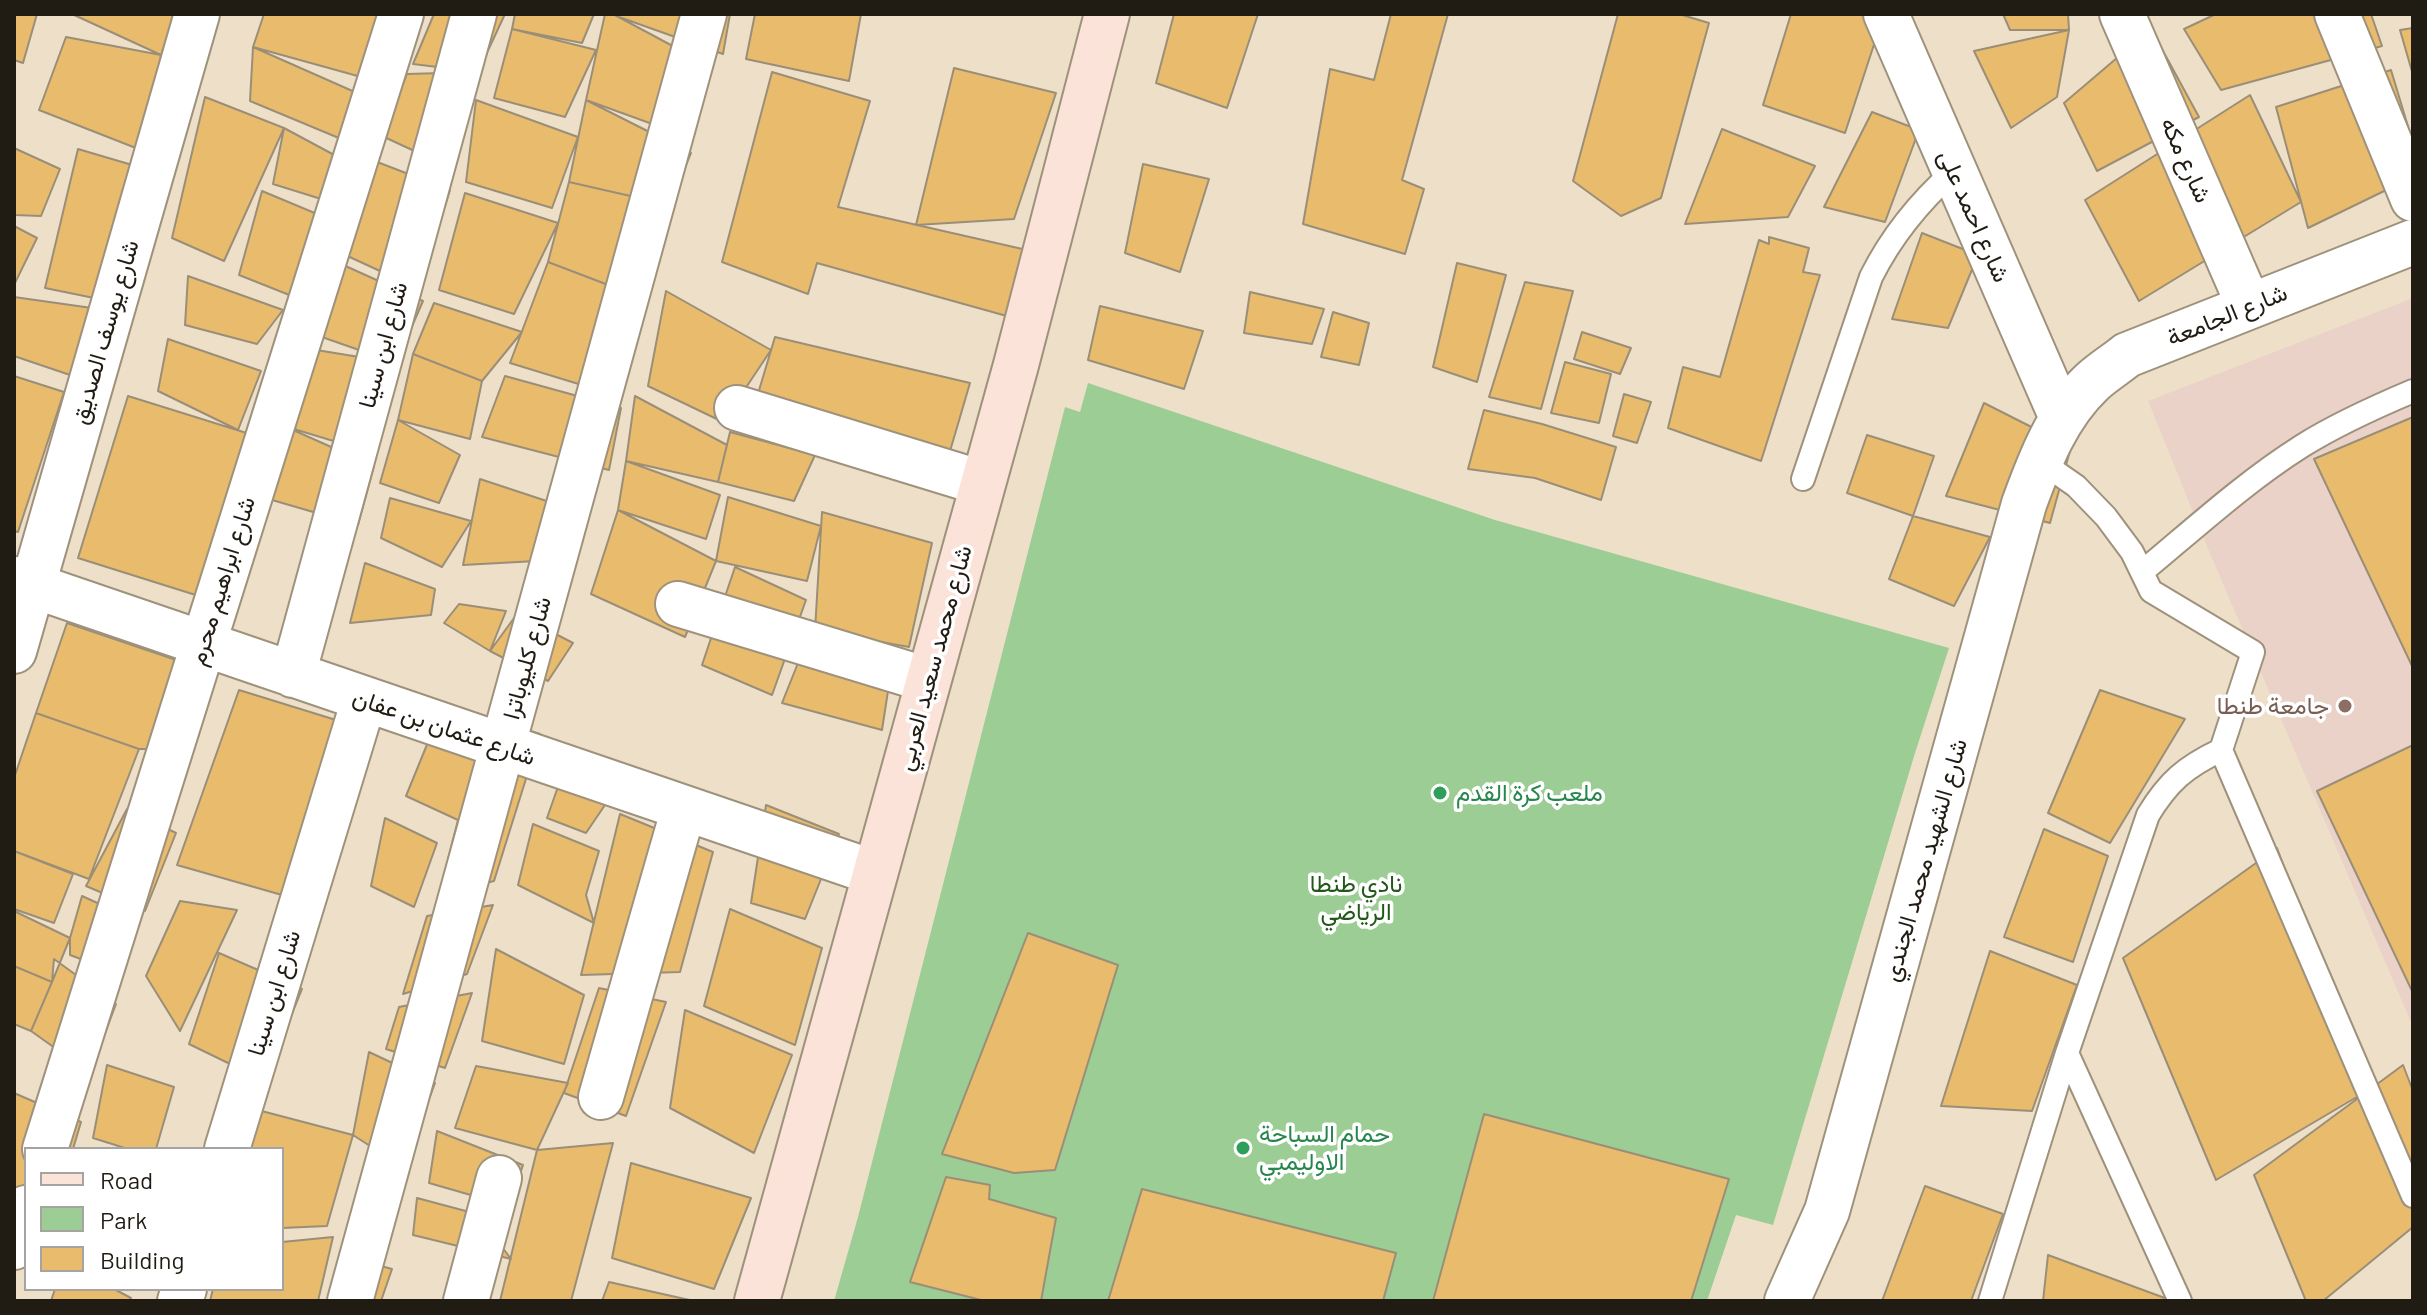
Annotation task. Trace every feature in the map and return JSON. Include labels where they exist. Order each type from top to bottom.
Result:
[{"type":"street","name":"شارع يوسف الصديق","points":[[14,651],[23,583],[197,14]]},
{"type":"street","name":"شارع ابراهيم محرم","points":[[46,1147],[401,14]]},
{"type":"street","name":"شارع ابن سينا","points":[[293,675],[474,14]]},
{"type":"street","name":"شارع كليوباترا","points":[[350,1301],[704,14]]},
{"type":"street","name":"شارع محمد سعيد العربي","points":[[757,1301],[1016,365],[1107,14]]},
{"type":"street","name":"شارع احمد على","points":[[1886,14],[2062,418]]},
{"type":"street","name":"شارع مكه","points":[[2122,14],[2249,306]]},
{"type":"street","points":[[2337,14],[2413,199]]},
{"type":"street","name":"شارع الجامعة","points":[[2062,418],[2091,383],[2127,355],[2413,242]]},
{"type":"street","points":[[737,408],[982,483]]},
{"type":"street","name":"شارع الشهيد محمد الجندي","points":[[1787,1301],[1827,1211],[2024,504],[2040,461],[2062,418]]},
{"type":"street","name":"شارع عثمان بن عفان","points":[[23,583],[875,873]]},
{"type":"street","points":[[678,604],[928,680]]},
{"type":"street","name":"شارع ابن سينا","points":[[228,1147],[364,700]]},
{"type":"street","points":[[601,1097],[684,808]]},
{"type":"street","points":[[466,1301],[499,1178]]},
{"type":"street","points":[[14,1247],[24,1214]]},
{"type":"lane","points":[[1803,479],[1871,277],[1902,224],[1926,196],[1954,171]]},
{"type":"lane","points":[[2142,572],[2264,472],[2343,423],[2413,391]]},
{"type":"lane","points":[[2040,461],[2076,486],[2106,517],[2132,552],[2151,591],[2253,652],[2221,750],[2413,1196]]},
{"type":"lane","points":[[1990,1301],[2067,1053],[2148,815],[2177,776],[2221,750]]},
{"type":"lane","points":[[2067,1053],[2180,1301]]},
{"type":"shaded area","name":"جامعة طنطا","points":[[2413,298],[2413,1027],[2208,549],[2148,401]]},
{"type":"green space","name":"نادي طنطا الرياضي","points":[[1088,383],[1495,520],[1949,648],[1773,1225],[1736,1215],[1707,1301],[834,1301],[1065,407],[1080,412]]},
{"type":"building","points":[[14,14],[37,14],[23,63],[14,60]]},
{"type":"building","points":[[72,14],[176,14],[161,55]]},
{"type":"building","points":[[264,14],[397,14],[372,80],[253,47]]},
{"type":"building","points":[[434,14],[505,14],[478,72],[413,64]]},
{"type":"building","points":[[515,14],[594,14],[582,43],[512,29]]},
{"type":"building","points":[[605,14],[613,14],[710,66],[691,138],[586,100]]},
{"type":"building","points":[[620,14],[730,14],[723,54],[619,17]]},
{"type":"building","points":[[755,14],[861,14],[849,81],[746,59]]},
{"type":"building","points":[[1174,14],[1258,14],[1227,108],[1156,83]]},
{"type":"building","points":[[1391,14],[1448,14],[1402,180],[1424,189],[1405,254],[1303,224],[1330,69],[1374,80]]},
{"type":"building","points":[[1618,14],[1679,14],[1709,23],[1661,198],[1621,216],[1573,181]]},
{"type":"building","points":[[1791,14],[1884,14],[1845,133],[1763,105]]},
{"type":"building","points":[[2003,14],[2068,14],[2069,30],[2010,30]]},
{"type":"building","points":[[2216,14],[2371,14],[2382,46],[2221,90],[2184,29]]},
{"type":"building","points":[[2413,28],[2413,75],[2400,30]]},
{"type":"building","points":[[512,29],[596,50],[565,117],[494,98]]},
{"type":"building","points":[[2151,29],[2199,117],[2097,171],[2064,103]]},
{"type":"building","points":[[2069,30],[2057,97],[2011,128],[1974,51]]},
{"type":"building","points":[[66,37],[161,55],[146,152],[39,110]]},
{"type":"building","points":[[253,47],[357,93],[346,141],[250,101]]},
{"type":"building","points":[[954,68],[1056,93],[1014,219],[916,225]]},
{"type":"building","points":[[2391,70],[2413,143],[2413,177],[2308,228],[2276,107]]},
{"type":"building","points":[[478,72],[449,167],[382,136],[407,74]]},
{"type":"building","points":[[772,72],[870,101],[838,207],[1040,253],[1021,320],[817,263],[808,294],[722,262]]},
{"type":"building","points":[[2250,95],[2301,202],[2139,301],[2085,200]]},
{"type":"building","points":[[205,97],[284,128],[224,261],[172,238]]},
{"type":"building","points":[[476,100],[578,137],[552,208],[466,182]]},
{"type":"building","points":[[586,100],[691,153],[670,205],[569,182]]},
{"type":"building","points":[[1872,112],[1919,130],[1885,222],[1824,207]]},
{"type":"building","points":[[284,128],[351,164],[334,203],[273,184]]},
{"type":"building","points":[[1722,129],[1815,166],[1788,217],[1685,224]]},
{"type":"building","points":[[14,148],[60,169],[41,216],[14,215]]},
{"type":"building","points":[[78,149],[139,167],[99,299],[45,288]]},
{"type":"building","points":[[372,160],[450,190],[419,289],[341,253]]},
{"type":"building","points":[[1143,164],[1209,179],[1180,272],[1125,253]]},
{"type":"building","points":[[569,182],[670,205],[645,299],[548,262]]},
{"type":"building","points":[[262,191],[329,219],[302,300],[239,275]]},
{"type":"building","points":[[465,193],[558,223],[514,314],[439,290]]},
{"type":"building","points":[[14,226],[37,238],[14,285]]},
{"type":"building","points":[[1922,233],[1978,255],[1948,328],[1892,319]]},
{"type":"building","points":[[1769,237],[1809,248],[1803,272],[1820,275],[1761,461],[1668,428],[1683,367],[1720,377],[1759,240],[1769,244]]},
{"type":"building","points":[[330,259],[423,301],[396,363],[302,330]]},
{"type":"building","points":[[548,262],[645,299],[621,397],[510,363]]},
{"type":"building","points":[[1457,263],[1506,275],[1477,382],[1433,367]]},
{"type":"building","points":[[188,276],[283,310],[257,344],[185,325]]},
{"type":"building","points":[[1525,282],[1573,291],[1541,409],[1489,397]]},
{"type":"building","points":[[666,291],[771,350],[723,422],[648,386]]},
{"type":"building","points":[[1250,292],[1324,309],[1312,344],[1244,333]]},
{"type":"building","points":[[14,297],[99,309],[73,376],[14,356]]},
{"type":"building","points":[[434,303],[522,332],[482,381],[413,354]]},
{"type":"building","points":[[1100,306],[1203,331],[1184,389],[1088,360]]},
{"type":"building","points":[[1333,312],[1369,323],[1359,365],[1321,357]]},
{"type":"building","points":[[1582,332],[1631,348],[1620,374],[1574,359]]},
{"type":"building","points":[[775,337],[970,383],[948,458],[757,397]]},
{"type":"building","points":[[168,339],[261,371],[238,430],[158,391]]},
{"type":"building","points":[[298,347],[396,363],[373,453],[284,426]]},
{"type":"building","points":[[413,354],[482,381],[470,439],[398,420]]},
{"type":"building","points":[[1565,362],[1611,374],[1599,423],[1551,413]]},
{"type":"building","points":[[14,376],[64,392],[18,532],[14,531]]},
{"type":"building","points":[[505,376],[621,408],[609,470],[482,437]]},
{"type":"building","points":[[1624,394],[1651,402],[1637,443],[1613,436]]},
{"type":"building","points":[[128,396],[253,435],[202,597],[78,558]]},
{"type":"building","points":[[635,396],[727,445],[718,482],[626,461]]},
{"type":"building","points":[[1984,403],[2071,447],[2050,523],[1946,496]]},
{"type":"building","points":[[1484,410],[1616,447],[1601,500],[1535,478],[1468,469]]},
{"type":"building","points":[[2413,417],[2413,668],[2314,459]]},
{"type":"building","points":[[398,420],[460,455],[439,503],[380,483]]},
{"type":"building","points":[[284,426],[374,466],[358,525],[272,500]]},
{"type":"building","points":[[730,432],[815,455],[794,501],[718,482]]},
{"type":"building","points":[[1867,435],[1934,456],[1913,516],[1847,493]]},
{"type":"building","points":[[626,461],[720,495],[706,539],[618,510]]},
{"type":"building","points":[[480,479],[589,515],[573,559],[463,565]]},
{"type":"building","points":[[728,497],[821,526],[807,581],[716,561]]},
{"type":"building","points":[[390,498],[471,521],[442,567],[381,538]]},
{"type":"building","points":[[618,510],[716,561],[685,637],[591,594]]},
{"type":"building","points":[[822,512],[932,543],[909,647],[815,630]]},
{"type":"building","points":[[1913,516],[1990,537],[1954,606],[1889,579]]},
{"type":"building","points":[[365,563],[435,589],[431,615],[350,623]]},
{"type":"building","points":[[735,567],[806,600],[772,695],[702,665]]},
{"type":"building","points":[[459,604],[506,611],[490,651],[444,623]]},
{"type":"building","points":[[517,614],[573,643],[548,681],[490,651]]},
{"type":"building","points":[[67,623],[188,664],[158,749],[139,749],[36,713]]},
{"type":"building","points":[[806,643],[888,691],[882,730],[782,703]]},
{"type":"building","points":[[239,690],[336,720],[282,895],[177,865]]},
{"type":"building","points":[[2100,690],[2185,719],[2110,843],[2048,813]]},
{"type":"building","points":[[444,703],[540,734],[494,881],[439,895],[458,820],[406,796]]},
{"type":"building","points":[[36,713],[139,749],[89,879],[14,851],[14,778]]},
{"type":"building","points":[[2413,745],[2413,993],[2317,791]]},
{"type":"building","points":[[560,781],[609,799],[586,833],[547,818]]},
{"type":"building","points":[[766,805],[839,834],[805,919],[751,903]]},
{"type":"building","points":[[127,809],[176,833],[145,911],[86,886]]},
{"type":"building","points":[[620,814],[713,852],[680,972],[581,975]]},
{"type":"building","points":[[385,818],[437,843],[414,907],[371,886]]},
{"type":"building","points":[[533,824],[599,851],[586,895],[594,923],[518,885]]},
{"type":"building","points":[[2044,829],[2108,856],[2073,962],[2004,937]]},
{"type":"building","points":[[2277,848],[2367,1091],[2216,1180],[2123,958]]},
{"type":"building","points":[[14,851],[73,874],[54,923],[14,909]]},
{"type":"building","points":[[82,896],[137,921],[110,970],[70,955],[70,938]]},
{"type":"building","points":[[180,901],[237,910],[180,1031],[146,976]]},
{"type":"building","points":[[493,905],[467,974],[403,994],[427,916]]},
{"type":"building","points":[[730,909],[822,948],[795,1045],[704,1006]]},
{"type":"building","points":[[14,911],[70,938],[52,982],[14,966]]},
{"type":"building","points":[[1028,933],[1118,965],[1055,1170],[1014,1173],[942,1154]]},
{"type":"building","points":[[496,949],[584,995],[564,1064],[482,1041]]},
{"type":"building","points":[[1990,951],[2077,985],[2032,1111],[1941,1106]]},
{"type":"building","points":[[219,953],[302,989],[265,1081],[189,1044]]},
{"type":"building","points":[[54,959],[116,1004],[90,1073],[31,1031],[52,982]]},
{"type":"building","points":[[14,966],[52,982],[31,1031],[14,1024]]},
{"type":"building","points":[[599,988],[666,1002],[626,1116],[564,1093]]},
{"type":"building","points":[[472,993],[445,1068],[386,1049],[399,1007]]},
{"type":"building","points":[[685,1010],[792,1055],[754,1153],[670,1108]]},
{"type":"building","points":[[369,1052],[435,1083],[404,1168],[353,1135]]},
{"type":"building","points":[[107,1065],[174,1087],[157,1147],[122,1147],[93,1138]]},
{"type":"building","points":[[2403,1065],[2413,1091],[2413,1227],[2323,1301],[2306,1301],[2254,1175]]},
{"type":"building","points":[[476,1066],[568,1083],[537,1150],[455,1128]]},
{"type":"building","points":[[14,1093],[81,1122],[74,1147],[24,1147],[24,1231],[14,1224]]},
{"type":"building","points":[[254,1109],[353,1135],[327,1226],[284,1228],[284,1147],[247,1147]]},
{"type":"building","points":[[1484,1114],[1729,1179],[1691,1301],[1433,1301]]},
{"type":"building","points":[[437,1131],[523,1165],[509,1206],[429,1183]]},
{"type":"building","points":[[613,1143],[571,1301],[500,1301],[537,1150]]},
{"type":"building","points":[[631,1163],[751,1198],[714,1289],[612,1258]]},
{"type":"building","points":[[946,1177],[990,1185],[989,1199],[1056,1218],[1041,1301],[985,1301],[910,1282]]},
{"type":"building","points":[[1925,1186],[2003,1214],[1971,1301],[1882,1301]]},
{"type":"building","points":[[1142,1189],[1396,1253],[1383,1301],[1108,1301]]},
{"type":"building","points":[[417,1198],[507,1222],[499,1243],[511,1259],[413,1235]]},
{"type":"building","points":[[333,1237],[318,1301],[210,1301],[212,1291],[284,1291],[284,1242]]},
{"type":"building","points":[[2048,1255],[2173,1301],[2043,1301]]},
{"type":"building","points":[[344,1256],[392,1269],[381,1301],[345,1301]]},
{"type":"building","points":[[609,1282],[694,1301],[602,1301]]},
{"type":"building","points":[[54,1291],[118,1291],[131,1298],[129,1301],[51,1301]]},
{"type":"place","name":"جامعة طنطا","points":[[2345,706]]},
{"type":"place","name":"ملعب كرة القدم","points":[[1440,793]]},
{"type":"place","name":"حمام السباحة الاوليمبي","points":[[1243,1148]]}]
